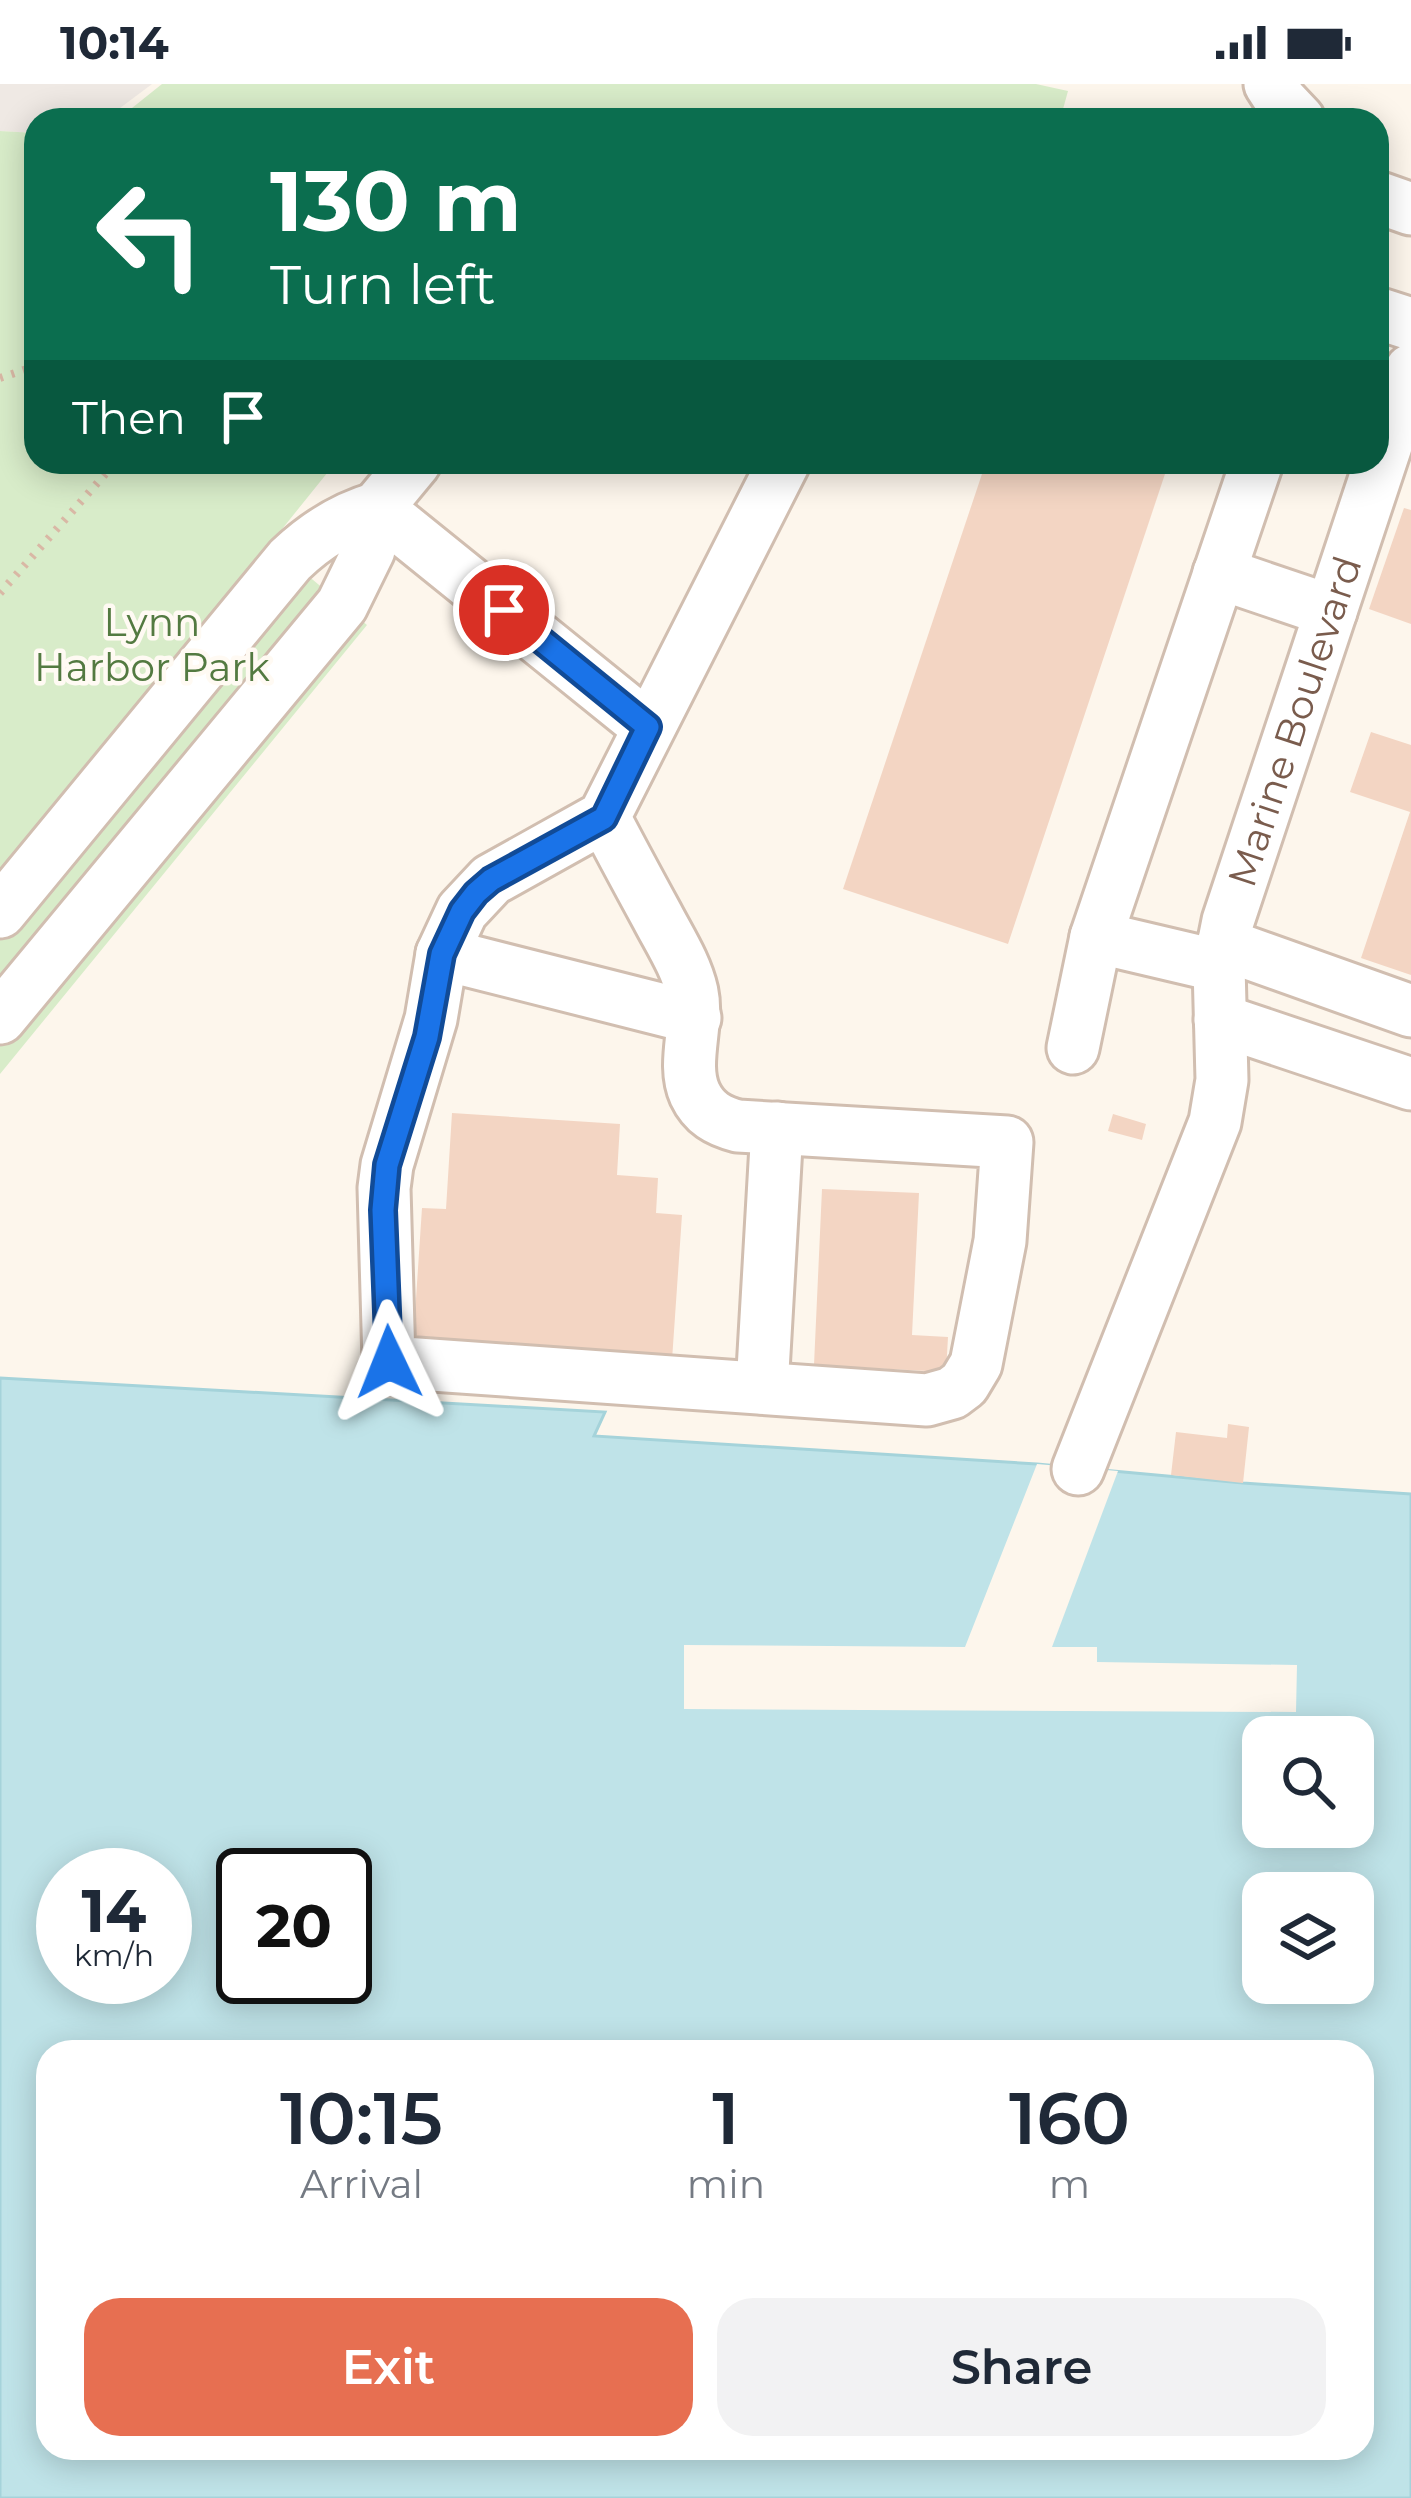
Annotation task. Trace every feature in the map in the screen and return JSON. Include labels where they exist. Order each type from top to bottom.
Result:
[{"type":"street","name":"Marine Boulevard","points":[[1389,436],[1411,370]]},
{"type":"street","points":[[0,1018],[342,605],[369,550],[377,508],[405,474]]},
{"type":"street","points":[[604,818],[688,977],[695,1018],[692,1086],[709,1114],[722,1122],[777,1128],[1007,1142],[1000,1241],[976,1364],[952,1393],[927,1400],[389,1362],[387,1165],[431,1019],[442,954],[456,922],[491,880],[604,818],[778,474]]},
{"type":"street","points":[[1072,1048],[1096,937],[1253,474]]},
{"type":"street","name":"Marine Boulevard","points":[[1078,1468],[1215,1122],[1222,1080],[1221,955],[1376,474]]},
{"type":"street","points":[[377,508],[648,727]]},
{"type":"street","points":[[0,912],[290,560],[342,521],[377,508]]},
{"type":"street","points":[[1219,573],[1331,611]]},
{"type":"street","points":[[1096,937],[1221,955],[1411,1011]]},
{"type":"street","points":[[442,954],[695,1018]]},
{"type":"street","points":[[1220,1020],[1411,1084]]},
{"type":"street","points":[[762,1388],[777,1128]]},
{"type":"path","points":[[0,593],[105,474]]},
{"type":"shaded area","points":[[0,84],[152,84],[120,108],[24,108],[24,132],[0,131]]},
{"type":"green space","points":[[162,84],[1036,84],[1068,91],[1063,108],[132,108]]},
{"type":"green space","name":"Lynn Harbor Park","points":[[0,131],[24,132],[24,474],[326,474],[270,544],[367,625],[0,1074]]},
{"type":"water","points":[[0,1378],[605,1412],[594,1436],[1411,1494],[1411,2498],[0,2498]]},
{"type":"pier","points":[[1037,1464],[1118,1471],[1052,1647],[1097,1647],[1097,1662],[1297,1665],[1296,1712],[684,1709],[684,1645],[965,1647]]},
{"type":"building","points":[[982,474],[1165,474],[1008,944],[843,889]]},
{"type":"building","points":[[1404,508],[1411,510],[1411,624],[1369,609]]},
{"type":"building","points":[[1371,732],[1411,745],[1411,975],[1361,958],[1410,812],[1350,792]]},
{"type":"building","points":[[452,1113],[620,1124],[617,1175],[658,1178],[656,1213],[682,1215],[672,1360],[413,1344],[422,1208],[446,1209]]},
{"type":"building","points":[[1113,1114],[1146,1124],[1142,1140],[1108,1131]]},
{"type":"building","points":[[822,1189],[919,1193],[912,1335],[948,1337],[946,1372],[814,1365]]},
{"type":"building","points":[[1228,1424],[1249,1427],[1243,1483],[1171,1475],[1176,1432],[1227,1438]]},
{"type":"route","points":[[389,1362],[384,1188],[427,1037],[442,954],[462,911],[491,880],[604,818],[648,727],[504,610]]}]
